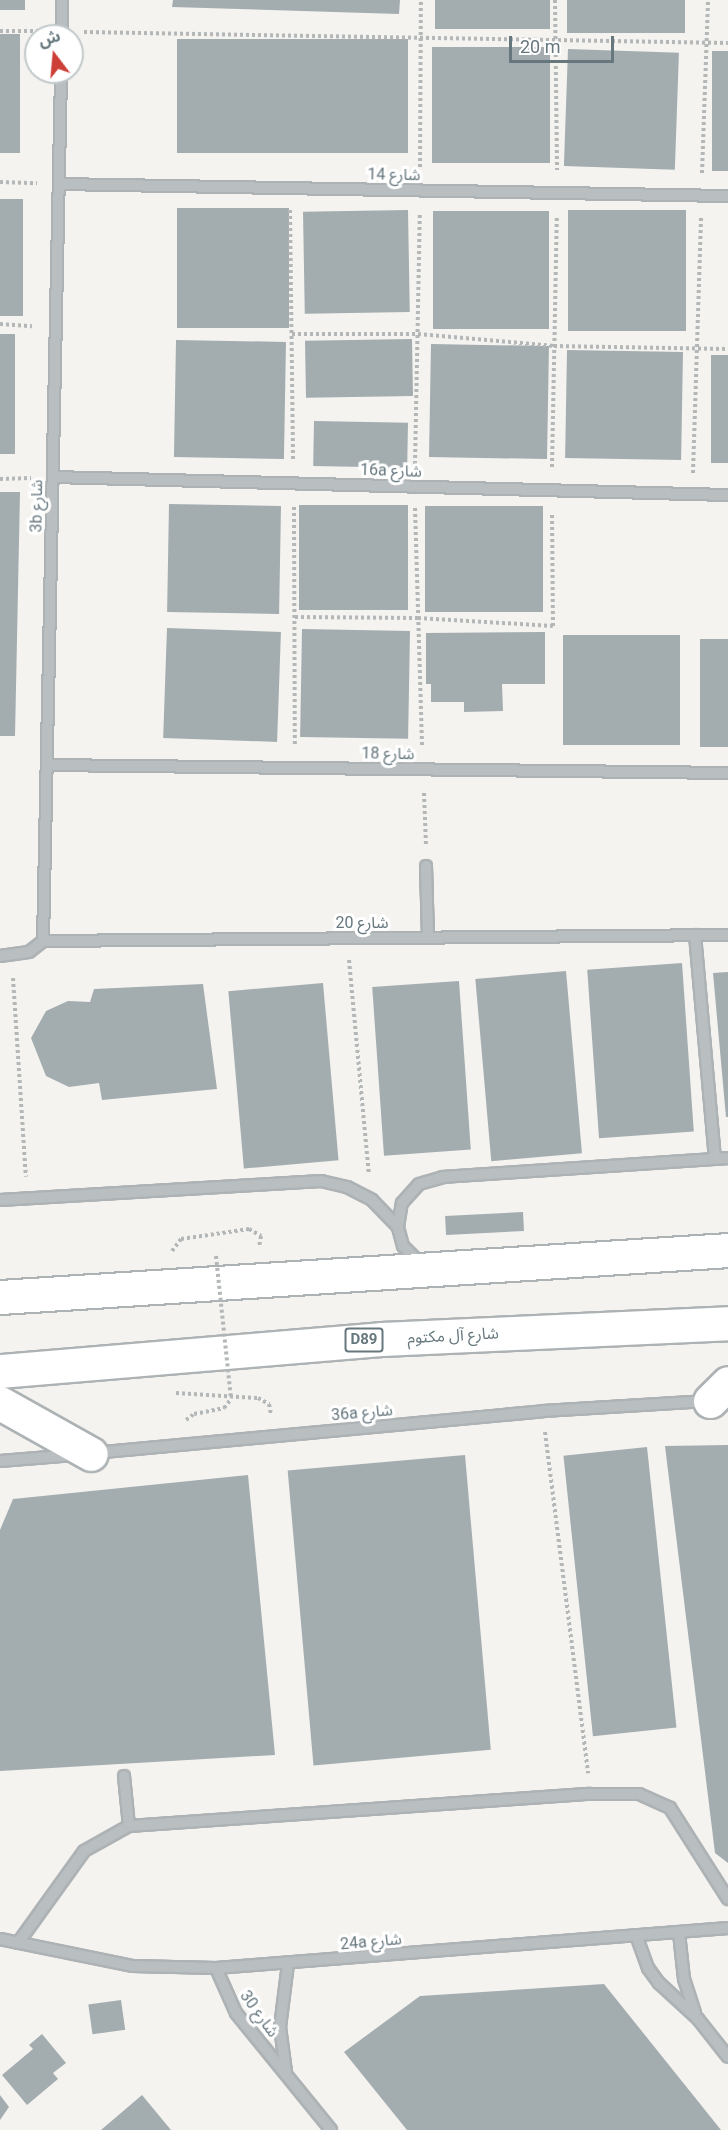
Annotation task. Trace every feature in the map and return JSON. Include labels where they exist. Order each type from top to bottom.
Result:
[{"type":"main road","points":[[0,1297],[728,1250]]},
{"type":"main road","name":"شارع آل مكتوم","points":[[0,1371],[382,1339],[728,1323]]},
{"type":"main road","points":[[0,1403],[91,1454]]},
{"type":"street","points":[[62,0],[62,24]]},
{"type":"street","name":"3b شارع","points":[[44,941],[61,84]]},
{"type":"street","name":"شارع 14","points":[[59,184],[728,196]]},
{"type":"street","name":"16a شارع","points":[[53,477],[728,495]]},
{"type":"street","name":"شارع 18","points":[[47,765],[728,773]]},
{"type":"street","points":[[426,866],[428,938]]},
{"type":"street","points":[[695,935],[715,1158]]},
{"type":"street","name":"شارع 20","points":[[0,956],[29,952],[44,941],[728,935]]},
{"type":"street","points":[[434,1270],[416,1261],[403,1246],[398,1227],[402,1203],[419,1184],[443,1177],[728,1158]]},
{"type":"street","points":[[0,1200],[321,1181],[347,1187],[372,1200],[398,1227]]},
{"type":"street","name":"36a شارع","points":[[2,1462],[722,1395]]},
{"type":"street","points":[[124,1776],[129,1826]]},
{"type":"street","points":[[18,1943],[84,1851],[129,1826],[590,1794],[639,1794],[670,1808],[728,1899]]},
{"type":"street","name":"24a شارع","points":[[0,1939],[133,1966],[216,1968],[728,1928]]},
{"type":"street","name":"24a شارع","points":[[0,1930],[18,1943]]},
{"type":"street","points":[[679,1933],[684,1979],[698,2019]]},
{"type":"street","points":[[636,1935],[654,1976],[698,2019],[728,2057]]},
{"type":"street","name":"شارع 30","points":[[286,2072],[280,2026],[288,1964]]},
{"type":"street","name":"شارع 30","points":[[216,1968],[236,2013],[331,2130]]},
{"type":"path","points":[[421,0],[415,487],[426,866]]},
{"type":"path","points":[[295,617],[418,618],[553,626],[551,491],[557,192],[555,0]]},
{"type":"path","points":[[693,494],[708,0]]},
{"type":"path","points":[[0,31],[24,32]]},
{"type":"path","points":[[84,34],[728,43]]},
{"type":"path","points":[[0,182],[59,184]]},
{"type":"path","points":[[0,324],[56,327]]},
{"type":"path","points":[[292,334],[418,334],[554,346],[728,349]]},
{"type":"path","points":[[0,479],[53,477]]},
{"type":"path","points":[[346,939],[372,1200]]},
{"type":"path","points":[[12,956],[27,1198]]},
{"type":"path","points":[[186,1429],[189,1417],[224,1408],[231,1399],[216,1256]]},
{"type":"path","points":[[166,1393],[264,1400],[272,1410],[267,1422]]},
{"type":"path","points":[[543,1411],[590,1794]]},
{"type":"building","points":[[0,0],[25,0],[25,10],[0,10]]},
{"type":"building","points":[[173,0],[400,0],[399,14],[172,7]]},
{"type":"building","points":[[435,0],[550,0],[550,29],[435,29]]},
{"type":"building","points":[[567,0],[685,0],[685,33],[567,33]]},
{"type":"building","points":[[0,34],[20,34],[20,153],[0,153]]},
{"type":"building","points":[[177,39],[408,39],[408,153],[177,153]]},
{"type":"building","points":[[432,47],[550,47],[550,163],[432,163]]},
{"type":"building","points":[[568,49],[679,53],[675,170],[564,166]]},
{"type":"building","points":[[712,51],[728,51],[728,171],[712,171]]},
{"type":"building","points":[[0,199],[23,199],[23,316],[0,316]]},
{"type":"building","points":[[177,208],[289,208],[289,328],[177,328]]},
{"type":"building","points":[[408,210],[410,312],[305,314],[303,212]]},
{"type":"building","points":[[568,210],[686,210],[686,331],[568,331]]},
{"type":"building","points":[[433,211],[549,211],[549,329],[433,329]]},
{"type":"building","points":[[0,334],[15,334],[15,454],[0,454]]},
{"type":"building","points":[[412,339],[413,396],[306,398],[305,341]]},
{"type":"building","points":[[176,340],[286,342],[284,459],[174,457]]},
{"type":"building","points":[[431,344],[549,346],[547,459],[429,457]]},
{"type":"building","points":[[567,350],[683,352],[681,460],[565,458]]},
{"type":"building","points":[[711,355],[728,355],[728,463],[711,463]]},
{"type":"building","points":[[314,421],[408,423],[407,468],[313,466]]},
{"type":"building","points":[[0,492],[20,492],[15,736],[0,736]]},
{"type":"building","points":[[169,504],[281,506],[279,614],[167,612]]},
{"type":"building","points":[[299,505],[408,505],[408,610],[299,610]]},
{"type":"building","points":[[425,506],[543,506],[543,612],[425,612]]},
{"type":"building","points":[[167,628],[281,632],[277,742],[163,738]]},
{"type":"building","points":[[302,629],[410,631],[408,739],[300,737]]},
{"type":"building","points":[[545,632],[545,684],[502,684],[503,711],[464,712],[464,702],[431,702],[431,684],[426,684],[426,633]]},
{"type":"building","points":[[563,635],[680,635],[680,745],[563,745]]},
{"type":"building","points":[[700,639],[728,639],[728,747],[700,747]]},
{"type":"building","points":[[682,963],[694,1132],[599,1138],[587,970]]},
{"type":"building","points":[[566,971],[582,1153],[491,1161],[475,979]]},
{"type":"building","points":[[728,972],[728,1117],[726,1117],[713,973]]},
{"type":"building","points":[[459,981],[471,1150],[384,1156],[372,987]]},
{"type":"building","points":[[323,983],[339,1160],[244,1169],[228,991]]},
{"type":"building","points":[[203,984],[217,1089],[102,1100],[99,1083],[69,1087],[46,1076],[31,1038],[46,1011],[68,1001],[90,1002],[94,989]]},
{"type":"building","points":[[523,1212],[524,1231],[446,1235],[445,1216]]},
{"type":"building","points":[[728,1445],[728,1863],[715,1853],[665,1446]]},
{"type":"building","points":[[647,1447],[676,1727],[593,1736],[563,1456]]},
{"type":"building","points":[[465,1455],[491,1750],[313,1765],[288,1471]]},
{"type":"building","points":[[248,1475],[275,1755],[0,1771],[0,1530],[13,1499]]},
{"type":"building","points":[[604,1984],[721,2130],[407,2130],[344,2052],[420,1996]]},
{"type":"building","points":[[121,2000],[125,2030],[92,2034],[88,2005]]},
{"type":"building","points":[[42,2034],[66,2063],[53,2073],[58,2079],[27,2105],[2,2075],[33,2049],[29,2045]]},
{"type":"building","points":[[0,2095],[9,2107],[0,2120]]},
{"type":"building","points":[[142,2095],[171,2130],[101,2130]]}]
